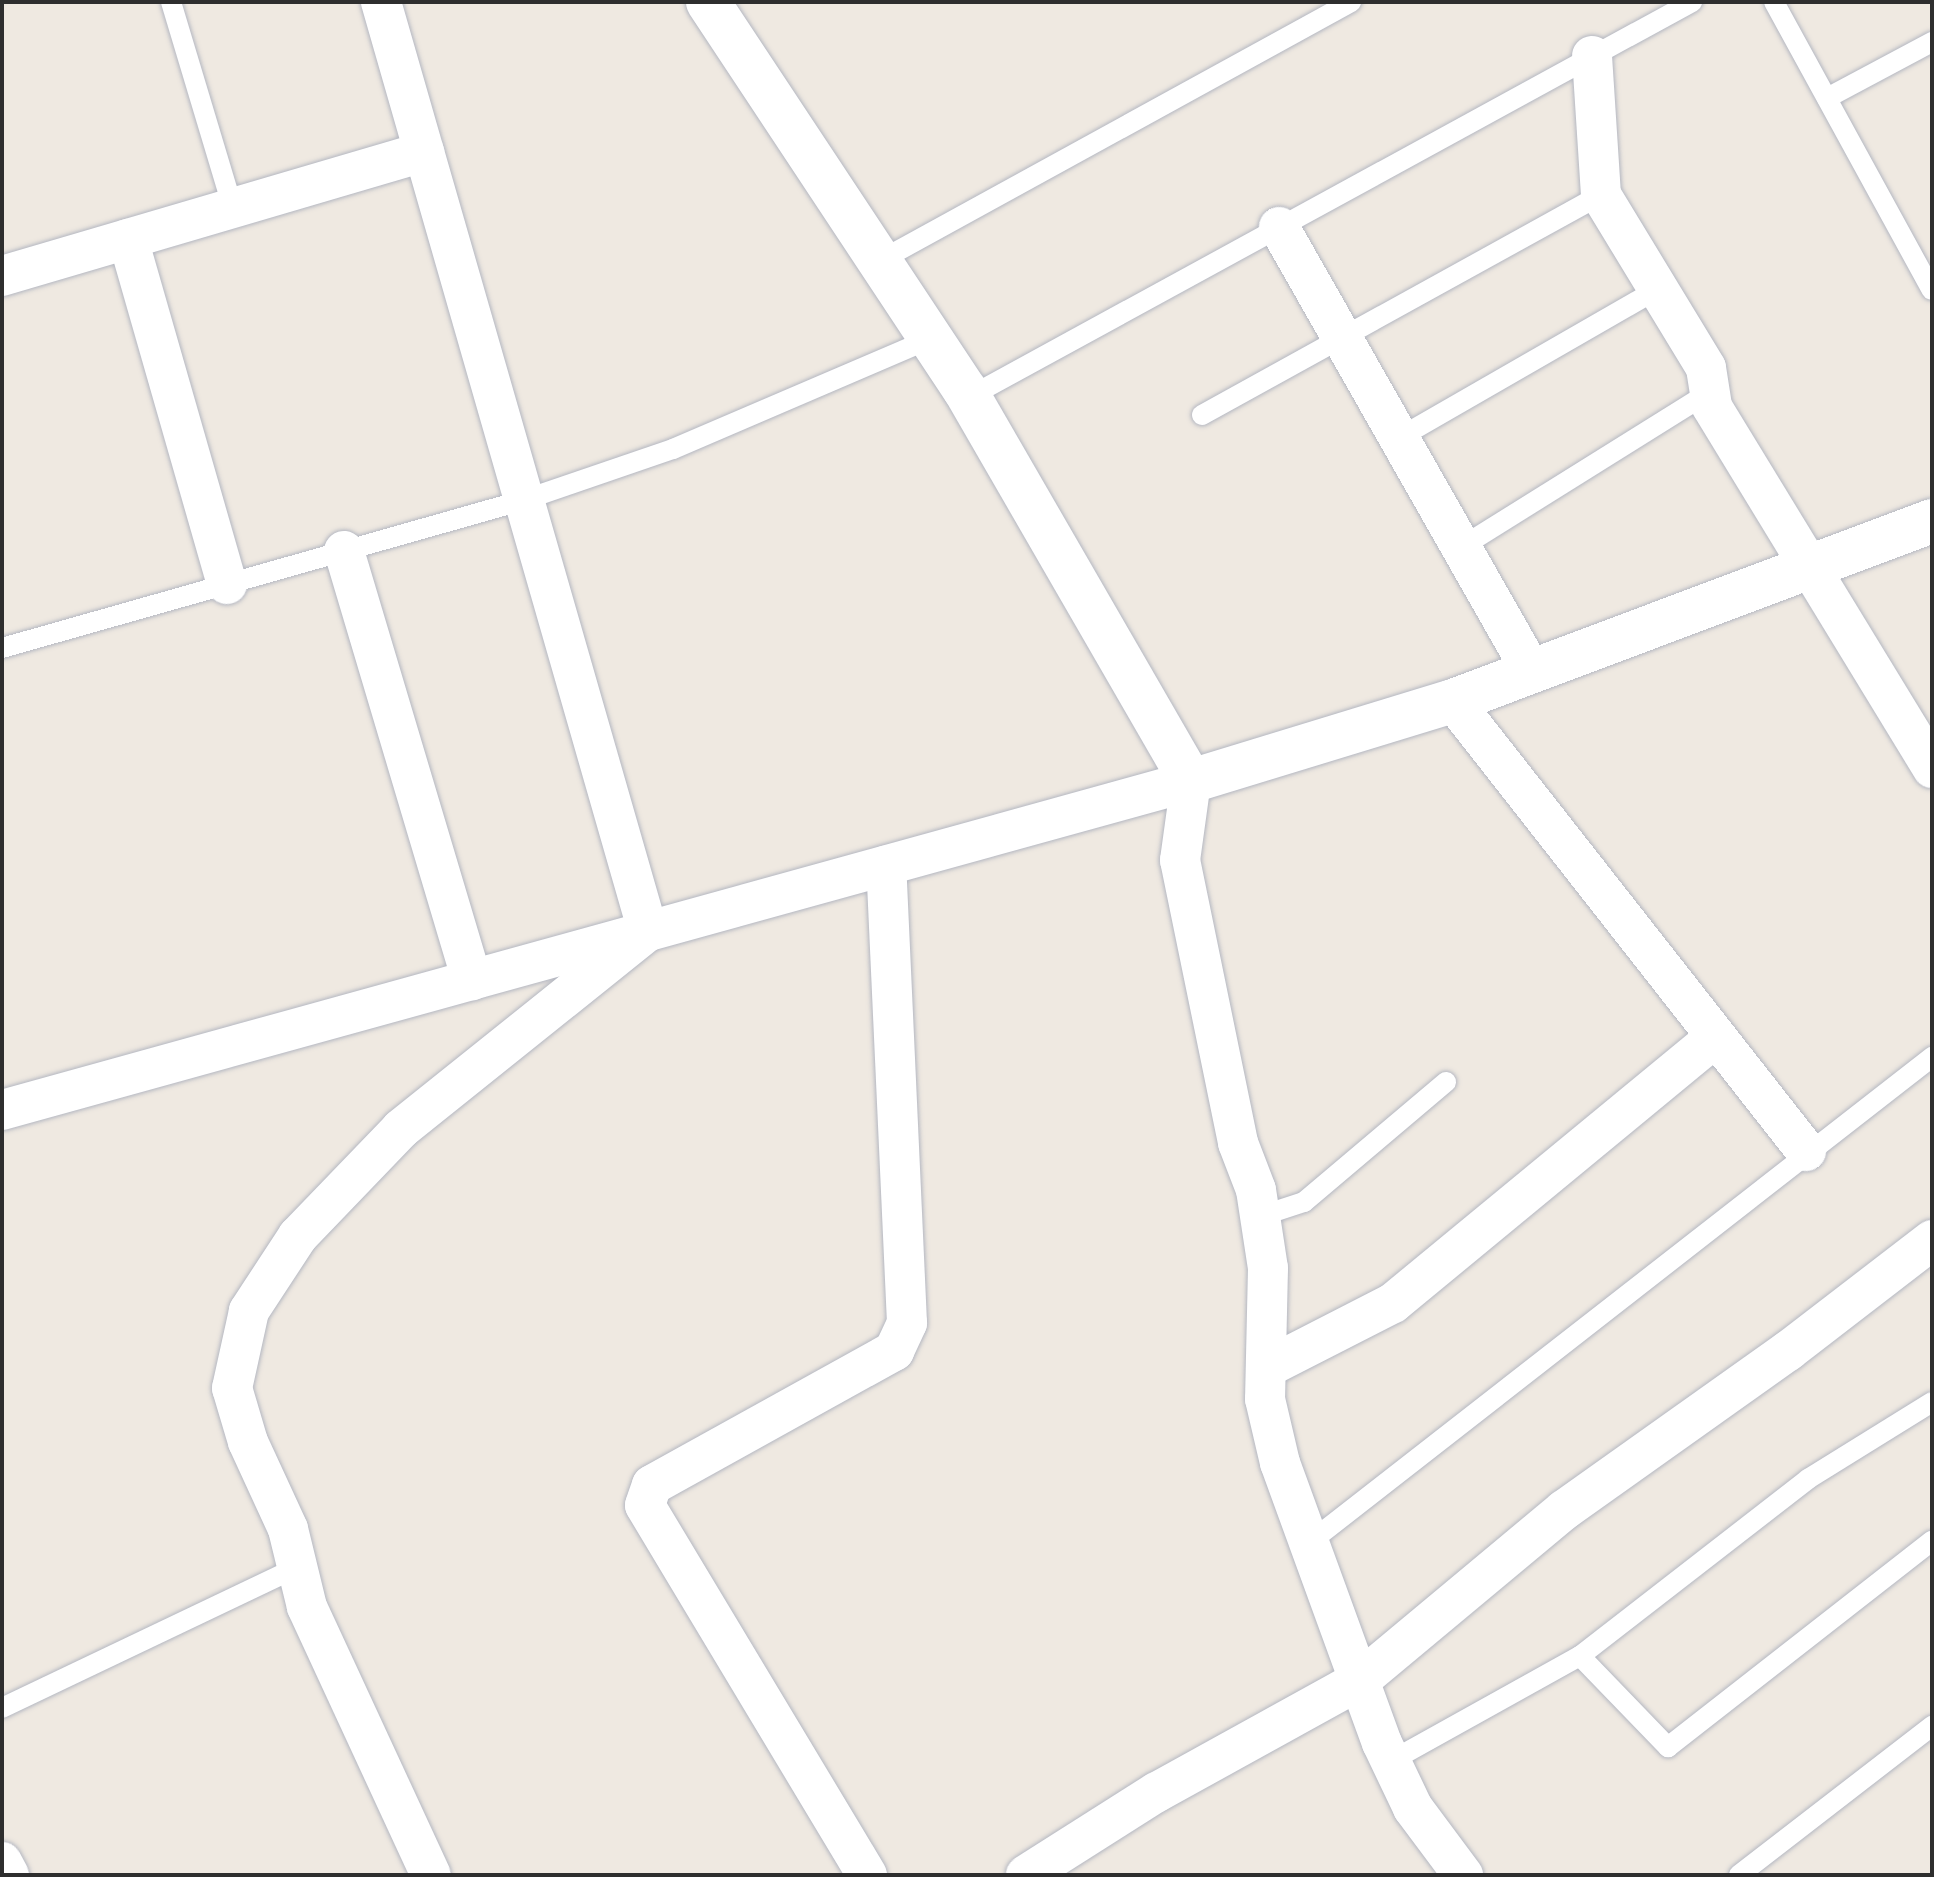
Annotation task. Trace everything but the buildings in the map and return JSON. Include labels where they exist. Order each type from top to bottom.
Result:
[{"type":"street","points":[[381,2],[648,931]]},
{"type":"street","points":[[708,2],[883,259],[969,397],[1191,781],[1180,860],[1222,1072],[1261,1216],[1268,1268],[1265,1399],[1280,1463],[1391,1761],[1413,1808],[1463,1875]]},
{"type":"street","points":[[1592,56],[1601,195],[1706,368],[1712,407],[1932,768]]},
{"type":"street","points":[[2,276],[424,152]]},
{"type":"street","points":[[1279,227],[1340,341],[1531,670]]},
{"type":"street","points":[[128,239],[227,584]]},
{"type":"street","points":[[2,1110],[1191,781],[1453,701],[1808,565],[1932,521]]},
{"type":"street","points":[[344,551],[472,980]]},
{"type":"street","points":[[1453,701],[1806,1151]]},
{"type":"street","points":[[867,1875],[645,1505],[652,1485],[894,1351],[907,1323],[886,865]]},
{"type":"street","points":[[431,1875],[307,1607],[288,1529],[248,1442],[232,1388],[249,1311],[298,1236],[401,1129],[648,931]]},
{"type":"street","points":[[1266,1368],[1393,1303],[1716,1037]]},
{"type":"street","points":[[1026,1875],[1157,1792],[1360,1680],[1564,1510],[1788,1351],[1932,1240]]},
{"type":"street","points":[[2,1862],[9,1875]]},
{"type":"lane","points":[[171,2],[233,209]]},
{"type":"lane","points":[[883,259],[1351,2]]},
{"type":"lane","points":[[969,397],[1692,2]]},
{"type":"lane","points":[[1774,2],[1932,290]]},
{"type":"lane","points":[[1827,98],[1932,42]]},
{"type":"lane","points":[[1202,415],[1601,195]]},
{"type":"lane","points":[[1397,439],[1658,289]]},
{"type":"lane","points":[[2,648],[524,500],[673,449],[932,338]]},
{"type":"lane","points":[[1460,548],[1710,392]]},
{"type":"lane","points":[[1310,1542],[1806,1151],[1932,1057]]},
{"type":"lane","points":[[1261,1216],[1304,1202],[1446,1082]]},
{"type":"lane","points":[[1391,1761],[1580,1656],[1808,1479],[1932,1402]]},
{"type":"lane","points":[[1580,1656],[1668,1747],[1932,1541]]},
{"type":"lane","points":[[2,1708],[298,1567]]},
{"type":"lane","points":[[1739,1875],[1932,1726]]}]
